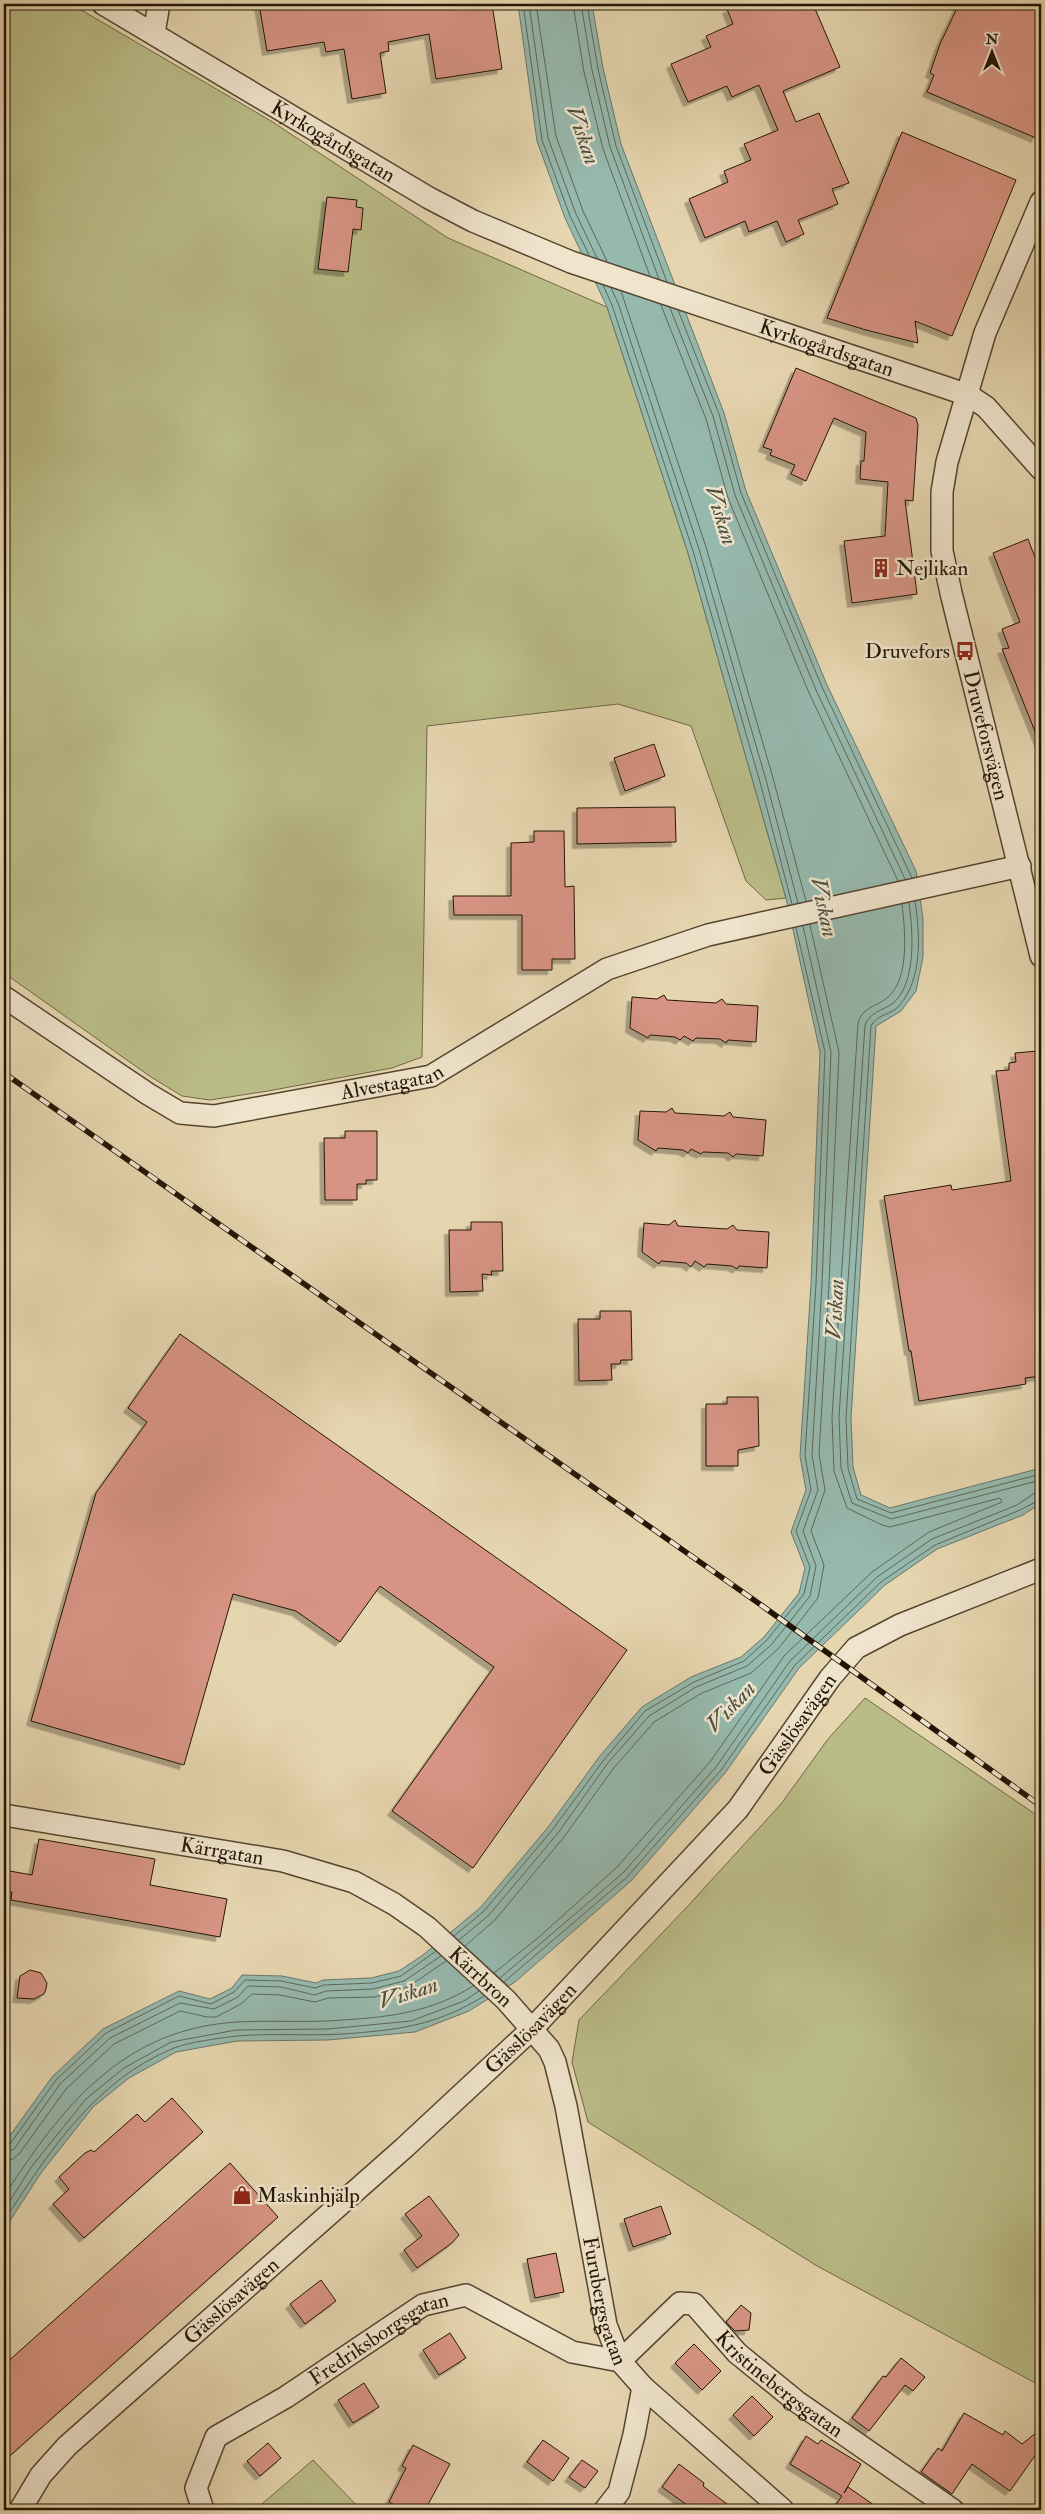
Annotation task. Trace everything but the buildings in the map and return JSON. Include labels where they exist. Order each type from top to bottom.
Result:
[{"type":"street","name":"Kyrkogårdsgatan","points":[[102,4],[154,33],[429,198],[473,221],[571,262],[687,299],[968,395],[986,407],[1041,469]]},
{"type":"street","points":[[154,33],[159,4]]},
{"type":"street","name":"Druveforsvägen","points":[[1041,202],[985,333],[947,462],[942,492],[942,551],[1041,956]]},
{"type":"street","name":"Alvestagatan","points":[[4,996],[148,1094],[180,1113],[214,1116],[431,1076],[607,969],[708,935],[1020,866]]},
{"type":"street","name":"Gässlösavägen","points":[[20,2510],[42,2475],[68,2446],[404,2148],[532,2029],[738,1808],[830,1678],[856,1648],[900,1625],[1041,1569]]},
{"type":"street","name":"Kärrgatan","points":[[4,1815],[283,1862],[314,1870],[354,1882],[394,1904],[427,1928]]},
{"type":"street","name":"Kärrbron","points":[[427,1928],[506,2000],[532,2029]]},
{"type":"street","name":"Furubergsgatan","points":[[532,2029],[549,2049],[555,2062],[566,2106],[606,2326],[620,2361],[643,2388],[784,2510]]},
{"type":"street","name":"Fredriksborgsgatan","points":[[202,2510],[196,2488],[216,2437],[286,2396],[423,2305],[466,2295],[572,2352],[620,2361]]},
{"type":"street","name":"Kristinebergsgatan","points":[[620,2361],[680,2303],[694,2304],[737,2353],[796,2401],[953,2510]]},
{"type":"street","points":[[605,2510],[619,2492],[634,2435],[643,2388]]},
{"type":"green space","points":[[4,4],[71,4],[271,121],[448,238],[607,307],[688,553],[786,898],[766,900],[746,881],[691,726],[618,704],[427,726],[422,1057],[392,1068],[268,1091],[210,1100],[182,1096],[151,1077],[4,973]]},
{"type":"green space","points":[[865,1698],[1041,1818],[1041,2386],[817,2266],[588,2122],[572,2062],[579,2020],[686,1908],[781,1804],[828,1739]]},
{"type":"green space","points":[[313,2460],[361,2510],[255,2510]]},
{"type":"water","name":"Viskan","points":[[518,4],[592,4],[603,68],[621,144],[724,413],[746,491],[827,685],[916,871],[923,919],[923,957],[916,991],[901,1011],[876,1026],[851,1418],[853,1467],[861,1495],[890,1508],[1041,1468],[1041,1503],[1023,1515],[937,1549],[885,1585],[799,1668],[725,1773],[631,1881],[515,1982],[469,2011],[415,2032],[328,2040],[237,2041],[176,2052],[129,2078],[93,2107],[41,2173],[4,2230],[4,2144],[52,2077],[103,2029],[179,1991],[210,1999],[232,1988],[242,1975],[282,1976],[316,1983],[323,1980],[371,1978],[399,1971],[423,1955],[480,1908],[549,1826],[599,1757],[642,1707],[691,1677],[741,1657],[764,1637],[799,1593],[805,1568],[791,1532],[806,1490],[800,1456],[811,1284],[820,1052],[786,898],[688,553],[607,307],[565,218],[537,141]]},
{"type":"railway","points":[[4,1073],[754,1600],[1041,1806]]},
{"type":"place","name":"Nejlikan","points":[[881,568]]},
{"type":"place","name":"Druvefors","points":[[965,651]]},
{"type":"place","name":"Maskinhjälp","points":[[242,2195]]}]
